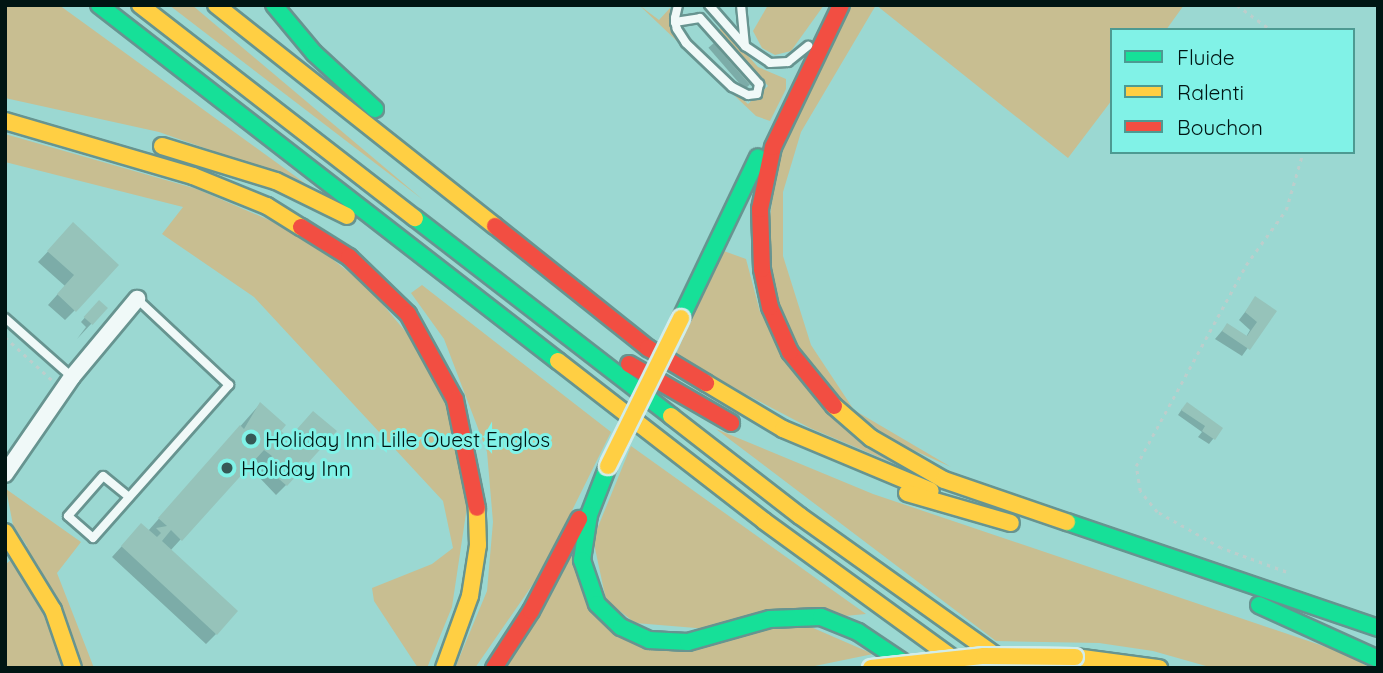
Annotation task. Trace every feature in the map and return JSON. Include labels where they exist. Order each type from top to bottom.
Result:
[{"type":"main road","points":[[99,5],[764,521],[966,668]]},
{"type":"main road","points":[[140,5],[517,293],[610,370],[800,516],[1013,668]]},
{"type":"main road","points":[[216,5],[548,273],[617,326],[711,390],[783,429],[1022,526],[880,485],[765,439]]},
{"type":"main road","points":[[274,5],[314,53],[504,223],[548,273]]},
{"type":"main road","points":[[494,668],[531,611],[608,466],[830,5]]},
{"type":"main road","points":[[841,5],[773,147],[760,209],[760,254],[770,307],[790,352],[820,394],[871,438],[944,480],[1378,628]]},
{"type":"main road","points":[[5,107],[105,132]]},
{"type":"main road","points":[[5,121],[193,176],[268,206],[338,248],[403,308],[436,359],[455,400],[477,492],[478,545],[470,596],[444,668]]},
{"type":"main road","points":[[143,141],[239,168],[322,201],[387,244],[576,387],[621,409]]},
{"type":"main road","points":[[517,293],[543,303],[620,358],[741,428]]},
{"type":"main road","points":[[608,466],[584,532],[582,560],[597,604],[621,627],[649,640],[688,642],[770,619],[821,617],[858,632],[912,668]]},
{"type":"main road","points":[[5,532],[56,616],[74,668]]},
{"type":"main road","points":[[5,551],[31,575]]},
{"type":"main road","points":[[1114,557],[1378,644]]},
{"type":"main road","points":[[1259,605],[1378,659]]},
{"type":"main road","points":[[872,668],[984,656],[1074,657],[1159,668]]},
{"type":"street","points":[[5,474],[67,373],[137,299]]},
{"type":"street","points":[[5,458],[34,426]]},
{"type":"lane","points":[[678,5],[675,22],[687,43],[732,87],[748,95],[757,93],[759,84],[700,18]]},
{"type":"lane","points":[[675,22],[700,18],[710,6],[745,46],[759,57],[779,64],[796,57],[817,36]]},
{"type":"lane","points":[[741,6],[745,46]]},
{"type":"lane","points":[[129,497],[103,476],[68,516],[93,538],[229,385],[137,299]]},
{"type":"lane","points":[[5,318],[67,373]]},
{"type":"path","points":[[1237,5],[1268,28]]},
{"type":"path","points":[[1287,572],[1221,548],[1157,512],[1140,491],[1136,466],[1246,264],[1286,210],[1302,154]]},
{"type":"path","points":[[5,337],[52,380],[67,373]]},
{"type":"shaded area","points":[[5,5],[59,5],[306,184],[159,132],[5,98]]},
{"type":"shaded area","points":[[169,5],[192,5],[422,199]]},
{"type":"shaded area","points":[[639,5],[659,20],[670,8],[670,22],[683,43],[748,104],[768,86],[719,30],[722,27],[758,67],[786,79],[786,89],[770,121],[756,116]]},
{"type":"shaded area","points":[[768,5],[824,5],[791,51],[775,55],[762,48],[753,31]]},
{"type":"shaded area","points":[[848,5],[876,5],[801,132],[783,192],[783,256],[811,345],[854,410],[951,467],[882,436],[844,407],[804,359],[783,317],[771,270],[768,234],[777,162]]},
{"type":"shaded area","points":[[876,5],[1184,5],[1167,28],[1110,28],[1110,103],[1068,158]]},
{"type":"shaded area","points":[[5,134],[197,189],[299,233],[369,288],[410,337],[451,410],[468,500],[452,607],[427,668],[418,668],[374,601],[372,588],[432,564],[453,548],[443,501],[254,297],[162,234],[183,207],[5,162]]},
{"type":"shaded area","points":[[721,250],[746,259],[760,312],[900,466],[810,428],[675,357]]},
{"type":"shaded area","points":[[422,285],[611,432],[542,571],[475,668],[455,668],[487,591],[493,522],[487,452],[444,339],[411,293]]},
{"type":"shaded area","points":[[716,429],[873,494],[1341,652],[1371,668],[1213,668],[1153,651],[1099,643],[996,641]]},
{"type":"shaded area","points":[[631,446],[866,614],[708,629],[635,623],[606,600],[593,539]]},
{"type":"shaded area","points":[[6,489],[81,542],[57,573],[94,668],[5,668],[5,565],[27,546],[13,525]]},
{"type":"shaded area","points":[[571,555],[619,638],[804,624],[873,654],[805,668],[506,668]]},
{"type":"building","points":[[722,33],[760,77],[750,85],[712,42]]},
{"type":"building","points":[[73,222],[119,265],[76,312],[57,294],[74,275],[47,251]]},
{"type":"building","points":[[1255,296],[1277,311],[1250,350],[1222,331],[1227,323],[1247,336],[1257,322],[1245,312]]},
{"type":"building","points":[[99,300],[108,308],[93,325],[84,317]]},
{"type":"building","points":[[260,402],[286,425],[281,431],[289,438],[313,411],[337,431],[287,486],[271,472],[266,463],[272,456],[264,450],[182,541],[171,530],[162,541],[238,611],[217,635],[121,546],[141,523],[157,537],[161,533],[156,528],[167,526],[158,518],[240,425],[244,429]]},
{"type":"building","points":[[1187,402],[1223,428],[1215,440],[1202,431],[1205,426],[1181,410]]},
{"type":"traffic: fast","points":[[99,5],[558,361]]},
{"type":"traffic: fast","points":[[274,5],[314,53],[375,109]]},
{"type":"traffic: fast","points":[[681,318],[758,157]]},
{"type":"traffic: fast","points":[[415,218],[671,416]]},
{"type":"traffic: fast","points":[[608,466],[589,515],[582,560],[597,604],[621,627],[649,640],[688,642],[770,619],[821,617],[858,632],[912,668]]},
{"type":"traffic: fast","points":[[1067,522],[1378,628]]},
{"type":"traffic: fast","points":[[1259,605],[1378,659]]},
{"type":"traffic: slow","points":[[140,5],[415,218]]},
{"type":"traffic: slow","points":[[216,5],[495,226]]},
{"type":"traffic: slow","points":[[5,121],[193,176],[267,206],[301,227]]},
{"type":"traffic: slow","points":[[162,146],[276,181],[347,216]]},
{"type":"traffic: slow","points":[[608,466],[681,318]]},
{"type":"traffic: slow","points":[[558,361],[764,521],[966,668]]},
{"type":"traffic: slow","points":[[706,383],[783,429],[931,491]]},
{"type":"traffic: slow","points":[[834,406],[871,438],[944,480],[1067,522]]},
{"type":"traffic: slow","points":[[671,416],[800,516],[1009,665]]},
{"type":"traffic: slow","points":[[907,493],[1011,523]]},
{"type":"traffic: slow","points":[[444,668],[470,596],[478,545],[477,508]]},
{"type":"traffic: slow","points":[[5,532],[53,610],[73,668]]},
{"type":"traffic: slow","points":[[871,668],[984,656],[1075,657]]},
{"type":"traffic: slow","points":[[1075,657],[1159,668]]},
{"type":"traffic: jam","points":[[834,406],[790,352],[770,307],[762,269],[760,209],[773,147],[841,5]]},
{"type":"traffic: jam","points":[[495,226],[648,348],[706,383]]},
{"type":"traffic: jam","points":[[301,227],[349,257],[408,314],[455,400],[477,508]]},
{"type":"traffic: jam","points":[[629,364],[731,423]]},
{"type":"traffic: jam","points":[[494,668],[531,611],[579,519]]},
{"type":"place","name":"Holiday Inn Lille Ouest Englos","points":[[251,439]]},
{"type":"place","name":"Holiday Inn","points":[[227,468]]}]
